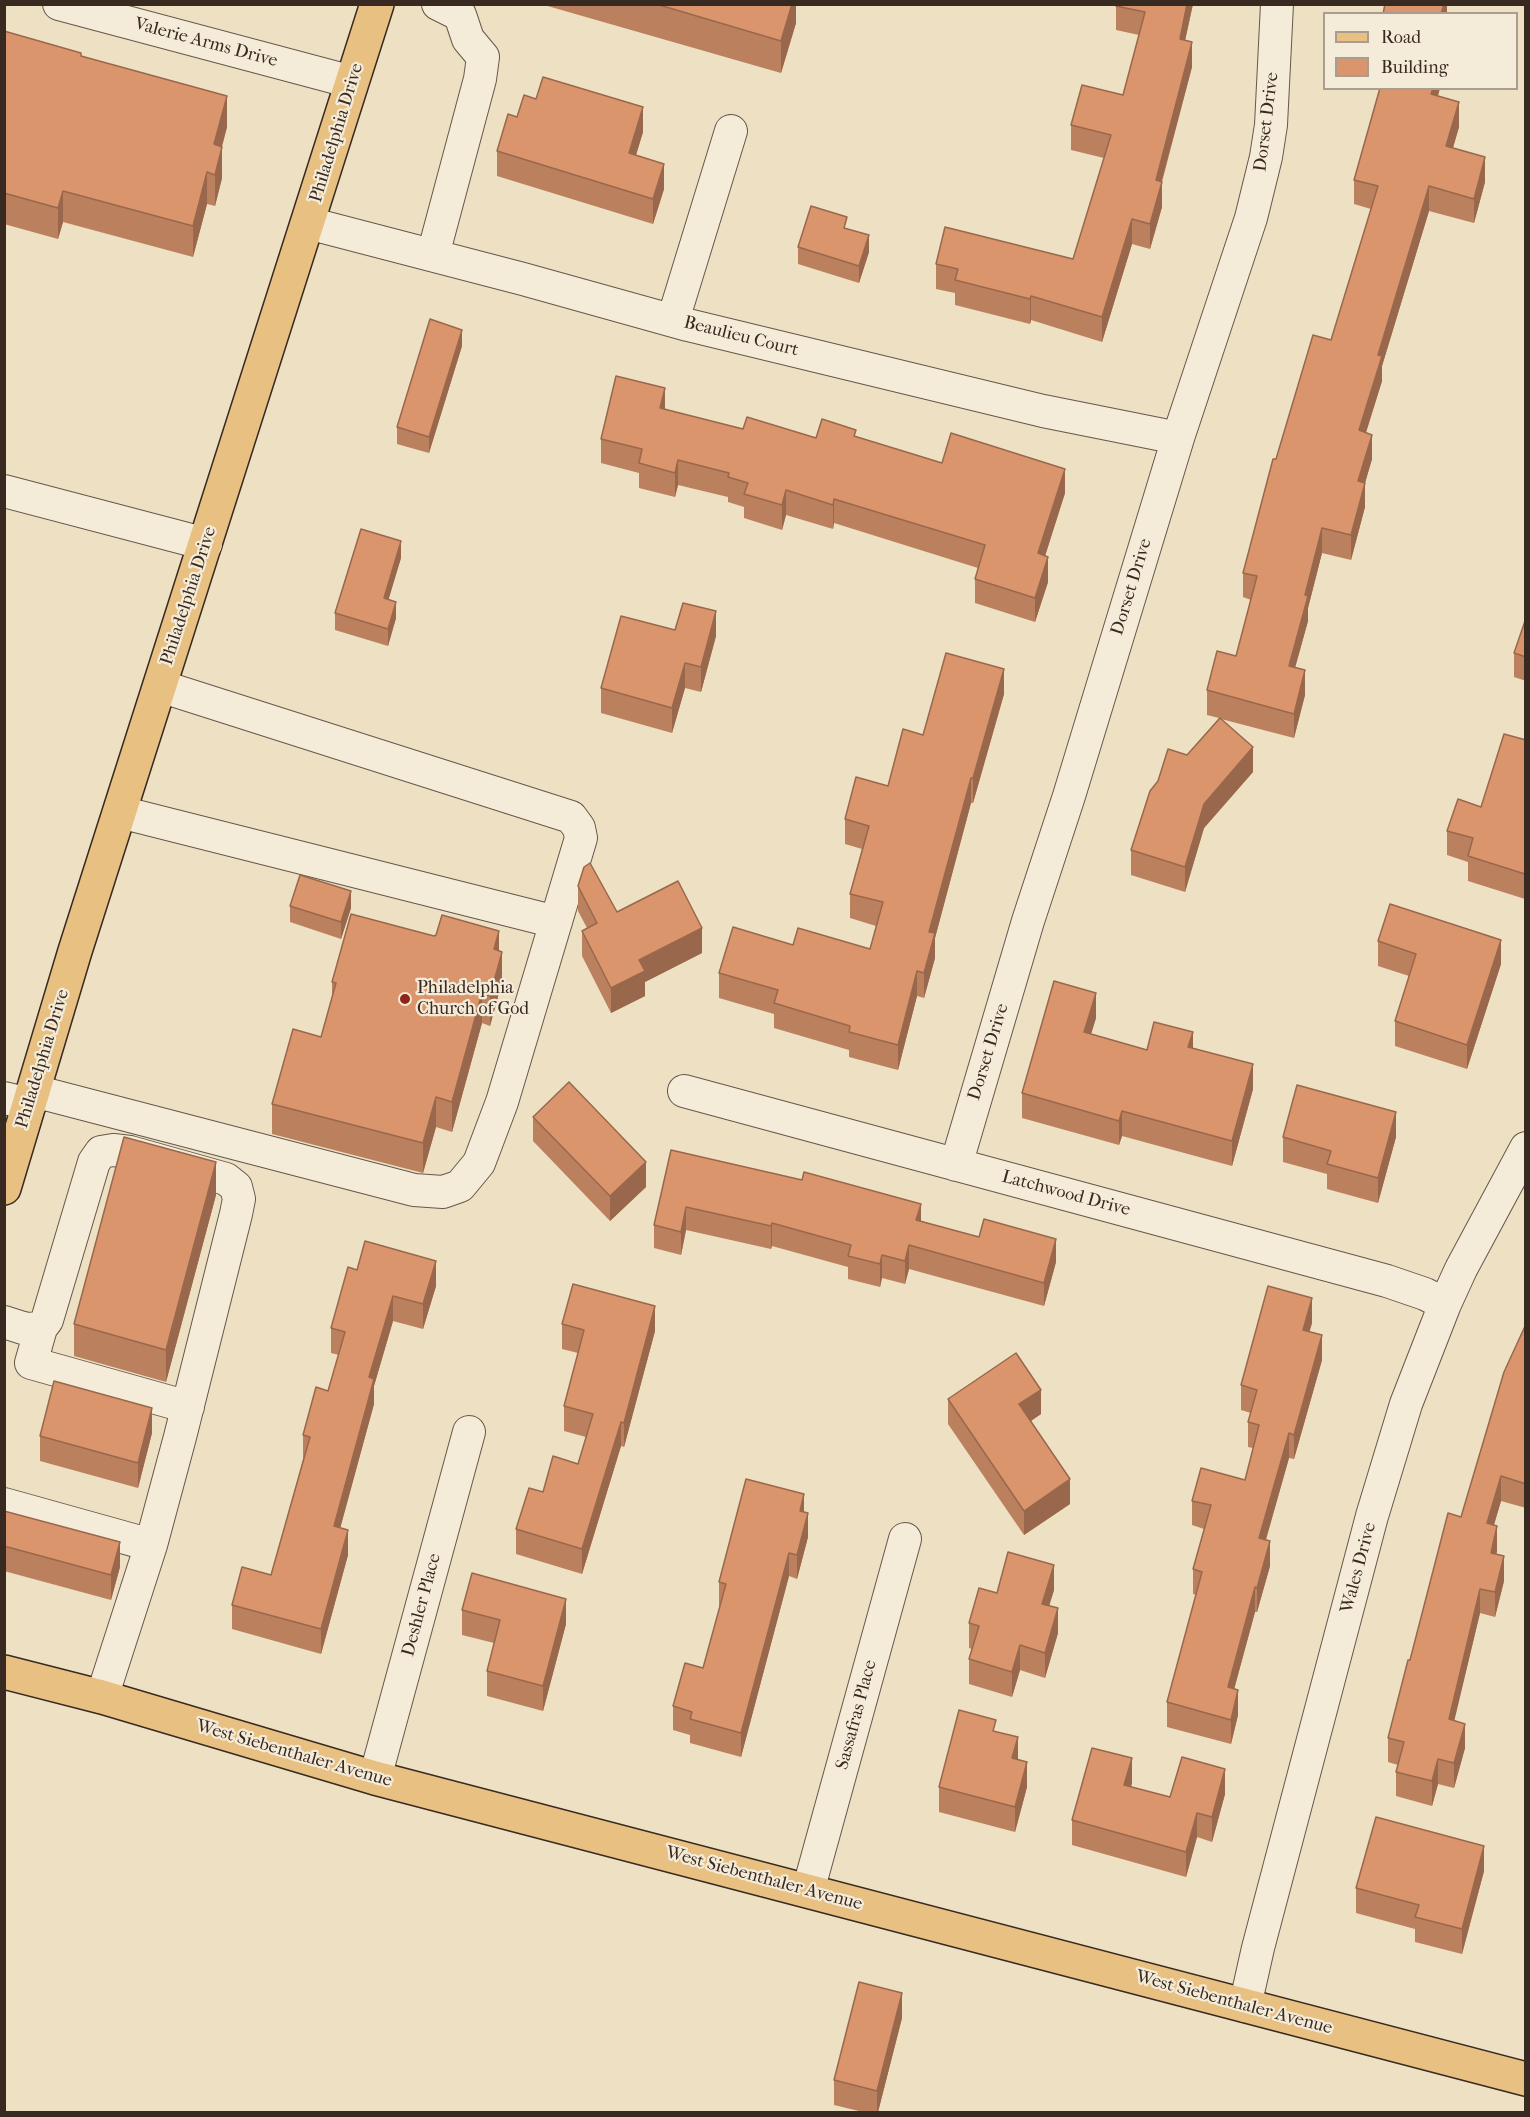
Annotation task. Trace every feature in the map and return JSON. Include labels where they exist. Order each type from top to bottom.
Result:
[{"type":"main road","name":"Philadelphia Drive","points":[[4,1188],[23,1098],[120,812],[377,4]]},
{"type":"main road","name":"West Siebenthaler Avenue","points":[[4,1672],[102,1697],[375,1778],[1526,2079]]},
{"type":"street","name":"Valerie Arms Drive","points":[[59,4],[352,82]]},
{"type":"street","points":[[432,255],[480,79],[483,57],[468,39],[460,15],[438,4]]},
{"type":"street","name":"Dorset Drive","points":[[956,1165],[1028,921],[1069,796],[1178,438],[1251,218],[1266,157],[1270,125],[1277,4]]},
{"type":"street","points":[[673,320],[731,131]]},
{"type":"street","name":"Beaulieu Court","points":[[308,223],[673,320],[1043,411],[1178,438]]},
{"type":"street","points":[[4,491],[206,544]]},
{"type":"street","points":[[23,1098],[414,1190],[443,1192],[460,1186],[479,1163],[502,1102],[581,838],[579,828],[571,817],[160,686]]},
{"type":"street","points":[[120,812],[556,921]]},
{"type":"street","name":"Latchwood Drive","points":[[684,1091],[1387,1281],[1425,1294],[1445,1304]]},
{"type":"street","name":"Wales Drive","points":[[1245,2006],[1258,1948],[1372,1516],[1406,1404],[1461,1269],[1526,1148]]},
{"type":"street","points":[[102,1697],[151,1545],[188,1407],[239,1199],[236,1187],[226,1179],[130,1152],[113,1150],[101,1152],[94,1161],[52,1307],[41,1328],[31,1363],[188,1407]]},
{"type":"street","points":[[4,1322],[26,1329],[41,1328]]},
{"type":"street","name":"Deshler Place","points":[[375,1778],[469,1432]]},
{"type":"street","points":[[4,1504],[151,1545]]},
{"type":"street","name":"Sassafras Place","points":[[808,1891],[905,1539]]},
{"type":"building","points":[[656,4],[792,4],[781,41]]},
{"type":"building","points":[[1116,4],[1187,4],[1180,39],[1192,42],[1156,180],[1162,182],[1150,224],[1132,219],[1102,317],[1031,296],[1030,299],[955,280],[958,269],[936,264],[945,227],[1073,259],[1111,135],[1071,125],[1082,85],[1123,95],[1145,12],[1116,6]]},
{"type":"building","points":[[1385,4],[1444,4],[1442,12],[1383,12]]},
{"type":"building","points":[[4,31],[81,53],[81,56],[227,96],[214,144],[222,147],[215,175],[207,172],[193,226],[63,191],[58,208],[4,193]]},
{"type":"building","points":[[543,77],[643,107],[629,153],[664,164],[653,199],[497,151],[508,114],[517,117],[524,95],[536,99]]},
{"type":"building","points":[[1379,90],[1432,90],[1431,94],[1459,102],[1446,146],[1485,157],[1474,199],[1429,186],[1378,355],[1382,356],[1359,430],[1372,435],[1358,481],[1365,483],[1351,535],[1322,528],[1305,595],[1308,596],[1289,666],[1305,670],[1294,714],[1207,690],[1217,651],[1236,656],[1257,576],[1243,573],[1273,459],[1276,459],[1313,335],[1331,340],[1378,186],[1354,180]]},
{"type":"building","points":[[811,206],[847,217],[844,228],[869,235],[859,266],[798,247]]},
{"type":"building","points":[[430,319],[462,330],[429,437],[397,427]]},
{"type":"building","points":[[616,376],[665,388],[660,408],[743,429],[747,417],[816,438],[822,419],[856,430],[854,436],[942,463],[951,433],[1065,469],[1038,553],[1048,557],[1035,598],[975,579],[985,545],[834,499],[833,505],[786,490],[782,505],[744,494],[748,483],[728,477],[729,473],[678,460],[675,473],[639,463],[642,449],[601,439]]},
{"type":"building","points":[[361,529],[401,541],[384,598],[396,602],[388,629],[335,613]]},
{"type":"building","points":[[683,603],[716,611],[701,667],[685,663],[672,708],[601,688],[621,616],[675,630]]},
{"type":"building","points":[[1526,618],[1526,657],[1514,653]]},
{"type":"building","points":[[946,653],[1004,669],[973,778],[971,778],[929,932],[935,933],[924,973],[917,971],[898,1045],[849,1032],[850,1026],[774,1003],[778,990],[719,973],[733,927],[793,945],[798,928],[870,949],[883,902],[850,894],[869,826],[845,819],[856,777],[888,786],[903,729],[923,735]]},
{"type":"building","points":[[1220,718],[1253,747],[1204,804],[1185,867],[1131,850],[1150,791],[1158,781],[1168,749],[1187,755]]},
{"type":"building","points":[[1504,734],[1526,740],[1525,874],[1468,856],[1473,838],[1447,831],[1458,799],[1481,807]]},
{"type":"building","points":[[590,863],[617,912],[678,881],[702,928],[639,960],[645,971],[611,988],[582,931],[597,923],[578,886],[584,867]]},
{"type":"building","points":[[300,875],[351,891],[341,922],[290,906]]},
{"type":"building","points":[[1390,904],[1501,940],[1467,1045],[1395,1021],[1416,954],[1378,941]]},
{"type":"building","points":[[351,914],[434,936],[442,915],[499,931],[494,949],[502,952],[490,996],[482,993],[452,1102],[436,1097],[423,1143],[272,1104],[293,1029],[321,1037],[336,983],[332,982]]},
{"type":"building","points":[[1054,981],[1096,993],[1084,1032],[1147,1050],[1154,1022],[1193,1032],[1188,1047],[1253,1064],[1232,1141],[1122,1111],[1119,1121],[1022,1093]]},
{"type":"building","points":[[569,1082],[646,1162],[610,1196],[533,1117]]},
{"type":"building","points":[[1297,1085],[1396,1112],[1378,1178],[1327,1164],[1331,1151],[1283,1137]]},
{"type":"building","points":[[124,1137],[216,1162],[166,1350],[74,1324]]},
{"type":"building","points":[[671,1150],[802,1180],[804,1172],[921,1204],[916,1220],[979,1237],[984,1219],[1056,1239],[1044,1283],[909,1245],[905,1261],[882,1255],[880,1264],[848,1256],[851,1245],[772,1223],[771,1226],[686,1207],[681,1232],[654,1225]]},
{"type":"building","points":[[365,1241],[436,1261],[423,1304],[393,1296],[369,1377],[374,1379],[334,1526],[348,1530],[321,1629],[232,1605],[242,1567],[271,1575],[310,1437],[303,1435],[316,1387],[328,1391],[345,1332],[331,1328],[348,1267],[357,1270]]},
{"type":"building","points":[[573,1284],[655,1306],[624,1423],[621,1422],[582,1549],[516,1529],[529,1488],[543,1492],[553,1456],[578,1464],[593,1414],[564,1406],[584,1330],[562,1324]]},
{"type":"building","points":[[1268,1286],[1312,1298],[1303,1330],[1322,1335],[1294,1435],[1289,1433],[1259,1538],[1270,1541],[1228,1687],[1238,1690],[1231,1720],[1167,1702],[1202,1572],[1193,1569],[1211,1505],[1192,1501],[1201,1468],[1245,1480],[1259,1425],[1248,1422],[1257,1390],[1241,1385]]},
{"type":"building","points":[[1526,1324],[1526,1484],[1501,1476],[1487,1523],[1497,1526],[1491,1553],[1504,1556],[1495,1592],[1480,1589],[1449,1719],[1465,1724],[1454,1763],[1438,1759],[1432,1781],[1396,1772],[1404,1742],[1388,1738],[1448,1513],[1461,1517],[1504,1372]]},
{"type":"building","points":[[1016,1353],[1041,1390],[1019,1404],[1070,1479],[1024,1511],[948,1399]]},
{"type":"building","points":[[54,1381],[152,1408],[138,1463],[40,1436]]},
{"type":"building","points":[[746,1479],[804,1494],[800,1511],[808,1513],[797,1555],[789,1553],[741,1733],[690,1719],[692,1712],[673,1706],[685,1663],[703,1668],[726,1584],[719,1582]]},
{"type":"building","points":[[4,1511],[120,1542],[111,1575],[4,1546]]},
{"type":"building","points":[[1008,1552],[1054,1565],[1042,1604],[1058,1608],[1045,1653],[1020,1645],[1012,1672],[969,1659],[979,1626],[969,1623],[979,1588],[997,1593]]},
{"type":"building","points":[[472,1573],[566,1599],[543,1686],[487,1671],[500,1620],[462,1610]]},
{"type":"building","points":[[959,1710],[996,1720],[993,1731],[1018,1737],[1012,1758],[1027,1762],[1015,1807],[939,1787]]},
{"type":"building","points":[[1092,1748],[1132,1758],[1124,1785],[1170,1797],[1182,1757],[1225,1769],[1212,1817],[1197,1813],[1186,1852],[1072,1820]]},
{"type":"building","points":[[1376,1817],[1484,1846],[1462,1929],[1415,1917],[1419,1905],[1356,1888]]},
{"type":"building","points":[[859,1982],[902,1993],[877,2091],[834,2080]]},
{"type":"place","name":"Philadelphia Church of God","points":[[405,999]]}]
